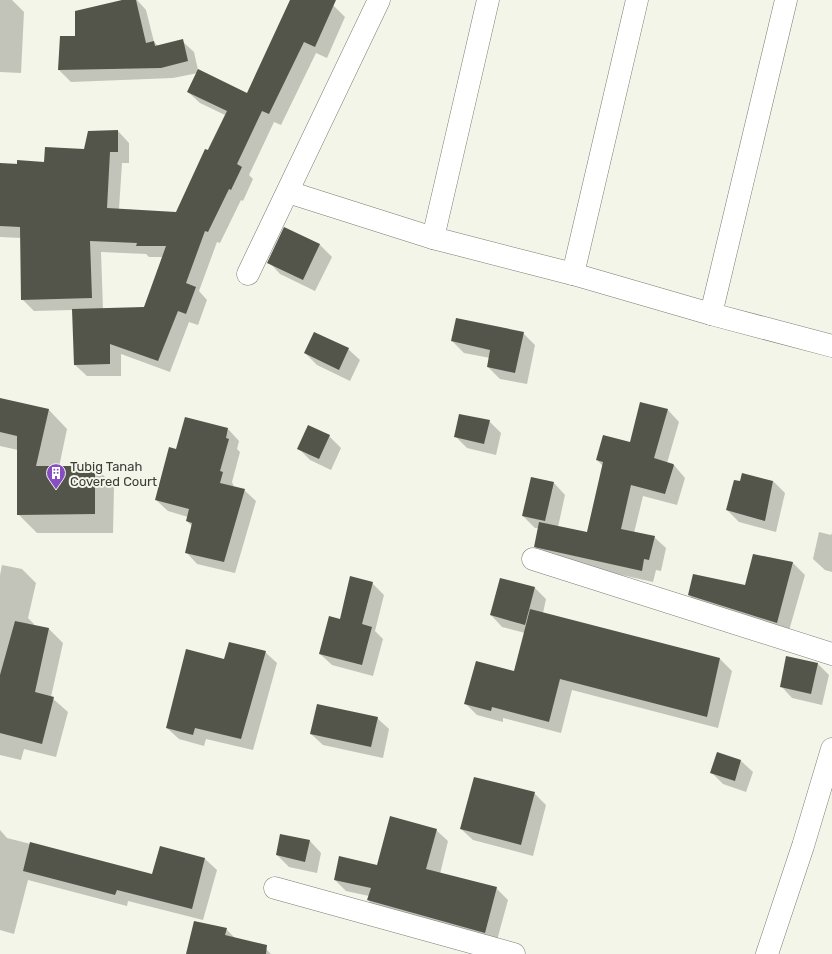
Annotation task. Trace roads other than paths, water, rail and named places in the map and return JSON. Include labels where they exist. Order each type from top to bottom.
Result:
[{"type":"street","points":[[248,274],[379,0]]},
{"type":"street","points":[[433,238],[488,0]]},
{"type":"street","points":[[573,274],[637,0]]},
{"type":"street","points":[[711,314],[786,0]]},
{"type":"street","points":[[288,192],[433,238],[573,274],[711,314],[832,346]]},
{"type":"street","points":[[532,559],[832,654]]},
{"type":"street","points":[[767,954],[803,846],[832,749]]},
{"type":"street","points":[[275,888],[514,954]]},
{"type":"place","name":"Tubig Tanah Covered Court","points":[[56,490]]}]
